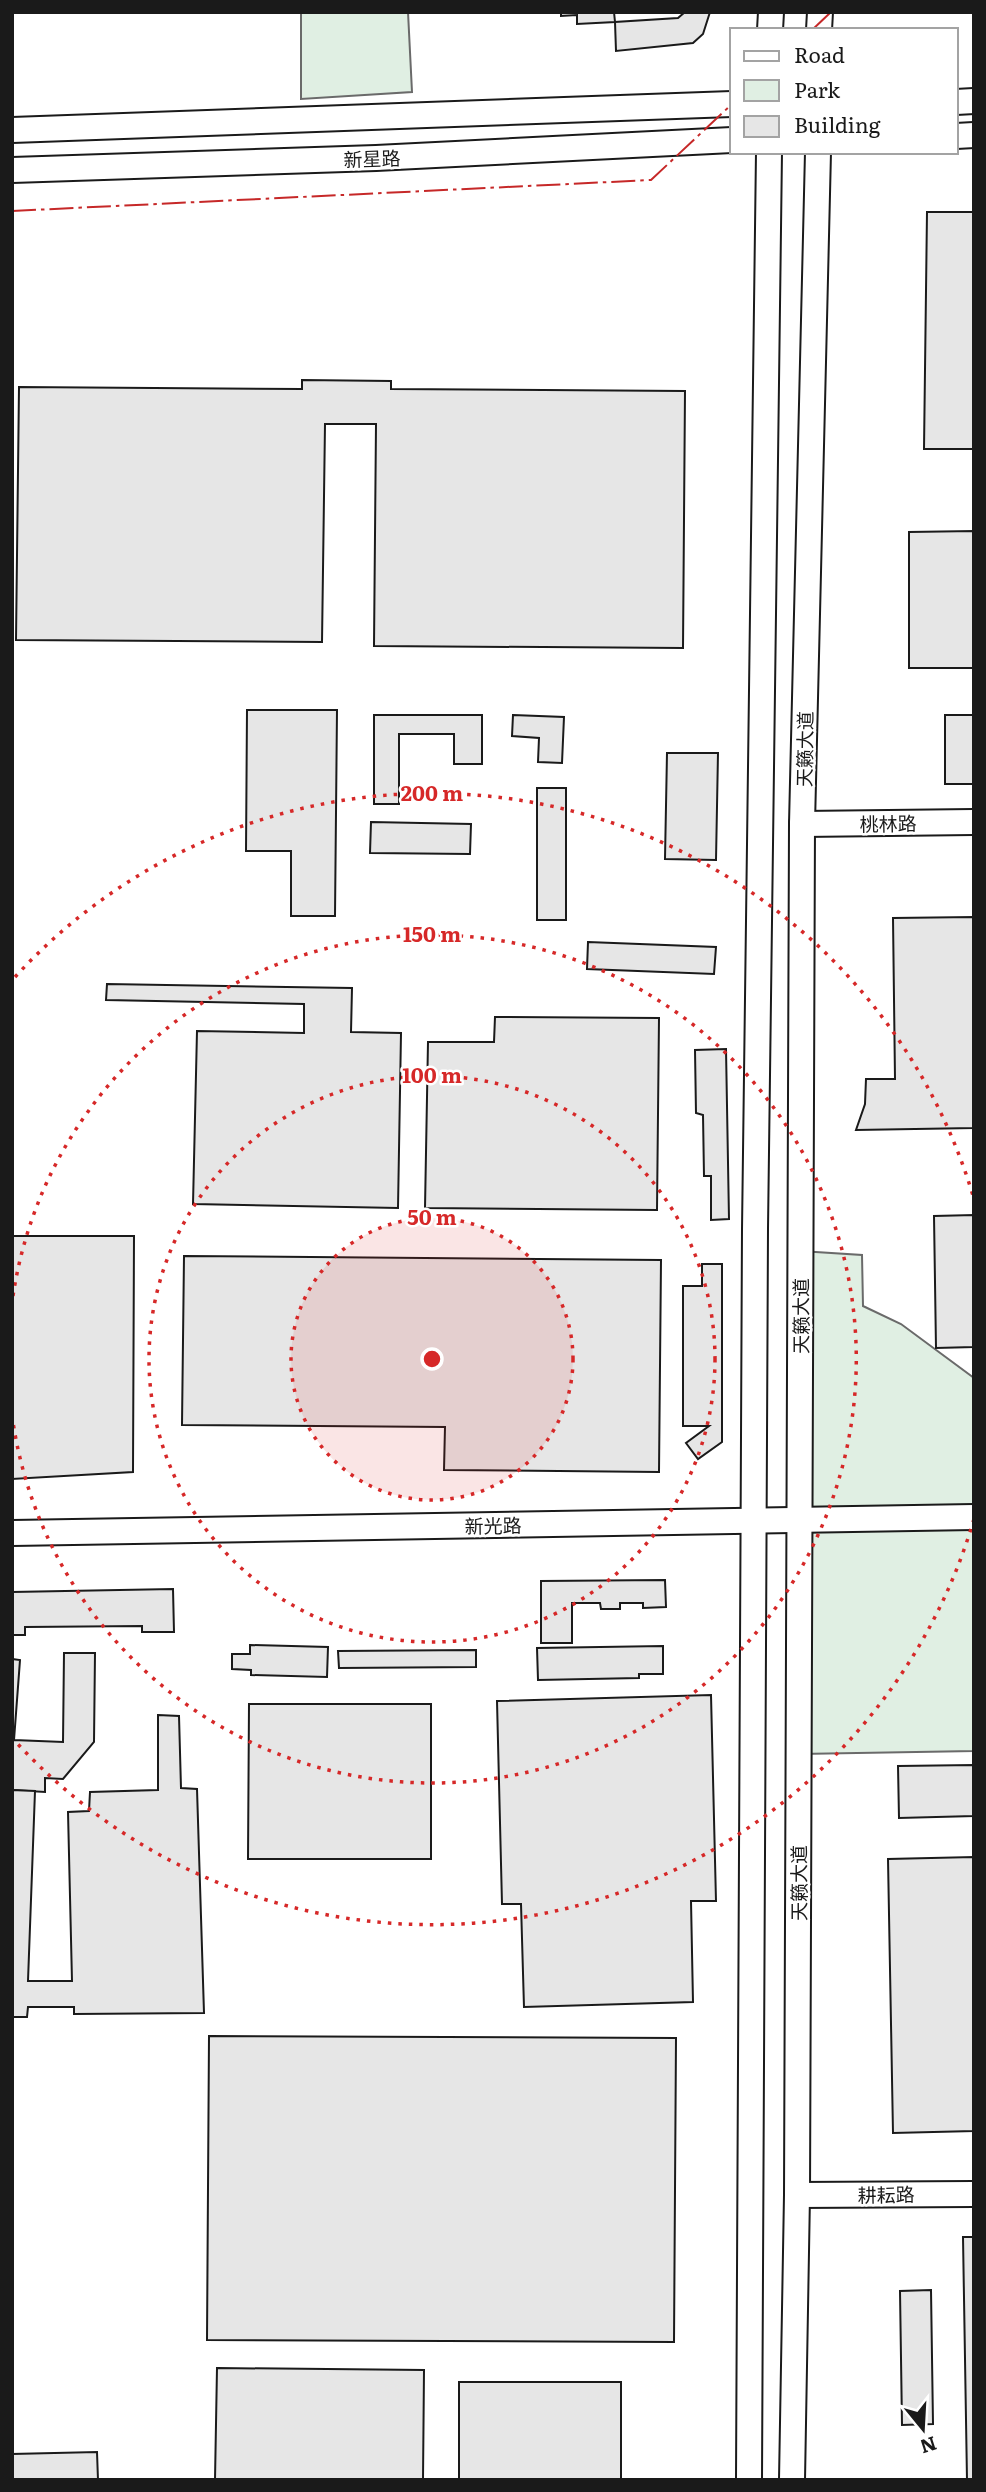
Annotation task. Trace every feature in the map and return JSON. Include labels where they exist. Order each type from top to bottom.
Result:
[{"type":"main road","points":[[12,130],[730,104]]},
{"type":"main road","name":"新星路","points":[[12,170],[376,158],[730,140]]},
{"type":"main road","points":[[749,2480],[755,1229],[760,1008],[769,154]]},
{"type":"main road","name":"天籁大道","points":[[792,2480],[797,2195],[802,824],[818,154]]},
{"type":"main road","name":"桃林路","points":[[802,824],[974,822]]},
{"type":"main road","name":"新光路","points":[[12,1533],[974,1517]]},
{"type":"main road","name":"耕耘路","points":[[797,2195],[974,2193]]},
{"type":"green space","points":[[301,12],[408,12],[412,92],[301,99]]},
{"type":"green space","points":[[800,1251],[862,1255],[863,1306],[901,1324],[974,1378],[974,1751],[799,1754]]},
{"type":"building","points":[[561,12],[614,12],[615,22],[577,24],[577,15],[561,16]]},
{"type":"building","points":[[685,12],[710,12],[703,34],[693,43],[616,51],[615,22],[678,18]]},
{"type":"building","points":[[927,212],[974,212],[974,449],[924,449]]},
{"type":"building","points":[[302,380],[391,381],[391,389],[685,391],[683,648],[374,646],[376,424],[325,424],[322,642],[16,640],[19,387],[302,389]]},
{"type":"building","points":[[974,531],[974,668],[909,668],[909,532]]},
{"type":"building","points":[[247,710],[337,710],[335,916],[291,916],[291,851],[246,851]]},
{"type":"building","points":[[374,715],[482,715],[482,764],[454,764],[454,734],[399,734],[399,804],[374,804]]},
{"type":"building","points":[[513,715],[564,717],[562,763],[538,762],[539,738],[512,736]]},
{"type":"building","points":[[945,715],[974,715],[974,784],[945,784]]},
{"type":"building","points":[[667,753],[718,753],[716,860],[665,859]]},
{"type":"building","points":[[537,788],[566,788],[566,920],[537,920]]},
{"type":"building","points":[[371,822],[471,824],[470,854],[370,853]]},
{"type":"building","points":[[974,917],[974,1128],[856,1130],[865,1104],[866,1079],[895,1079],[893,918]]},
{"type":"building","points":[[588,942],[716,947],[714,974],[587,969]]},
{"type":"building","points":[[107,984],[352,988],[351,1032],[401,1033],[398,1208],[193,1204],[197,1031],[304,1033],[304,1004],[106,1000]]},
{"type":"building","points":[[495,1017],[659,1018],[657,1210],[425,1208],[428,1042],[494,1042]]},
{"type":"building","points":[[726,1049],[729,1219],[711,1220],[711,1176],[704,1176],[703,1115],[696,1113],[695,1050]]},
{"type":"building","points":[[974,1215],[974,1347],[936,1348],[934,1216]]},
{"type":"building","points":[[12,1236],[134,1236],[133,1472],[12,1479]]},
{"type":"building","points":[[184,1256],[661,1260],[659,1472],[444,1470],[445,1427],[182,1425]]},
{"type":"building","points":[[702,1264],[722,1264],[722,1442],[698,1459],[686,1443],[709,1426],[683,1426],[683,1286],[702,1286]]},
{"type":"building","points":[[665,1580],[666,1607],[643,1608],[643,1603],[620,1603],[620,1609],[601,1609],[600,1603],[572,1603],[572,1643],[541,1643],[541,1581]]},
{"type":"building","points":[[173,1589],[174,1632],[142,1632],[142,1626],[25,1627],[25,1635],[12,1635],[12,1592]]},
{"type":"building","points":[[250,1645],[328,1647],[327,1677],[251,1675],[251,1670],[232,1669],[232,1654],[250,1654]]},
{"type":"building","points":[[663,1646],[663,1674],[639,1674],[639,1678],[538,1680],[537,1648]]},
{"type":"building","points":[[476,1650],[476,1667],[339,1668],[338,1651]]},
{"type":"building","points":[[64,1653],[95,1653],[94,1742],[63,1779],[45,1778],[45,1792],[12,1790],[12,1659],[20,1660],[14,1740],[63,1742]]},
{"type":"building","points":[[711,1695],[716,1901],[691,1901],[693,2002],[524,2007],[521,1904],[502,1904],[497,1701]]},
{"type":"building","points":[[249,1704],[431,1704],[431,1859],[248,1859]]},
{"type":"building","points":[[158,1715],[179,1716],[181,1788],[197,1789],[204,2013],[74,2014],[74,2007],[28,2007],[27,2017],[12,2017],[12,1790],[35,1791],[28,1981],[72,1981],[68,1812],[89,1811],[90,1792],[158,1790]]},
{"type":"building","points":[[974,1765],[974,1816],[899,1818],[898,1766]]},
{"type":"building","points":[[974,1857],[974,2131],[893,2133],[888,1859]]},
{"type":"building","points":[[209,2036],[676,2038],[674,2342],[207,2340]]},
{"type":"building","points":[[963,2237],[974,2237],[974,2480],[967,2480]]},
{"type":"building","points":[[931,2290],[933,2424],[902,2425],[900,2291]]},
{"type":"building","points":[[217,2368],[424,2370],[423,2480],[215,2480]]},
{"type":"building","points":[[459,2382],[621,2382],[621,2480],[459,2480]]},
{"type":"building","points":[[97,2452],[98,2480],[12,2480],[12,2454]]},
{"type":"power","points":[[814,28],[831,12]]},
{"type":"power","points":[[12,211],[651,180],[730,106]]}]
